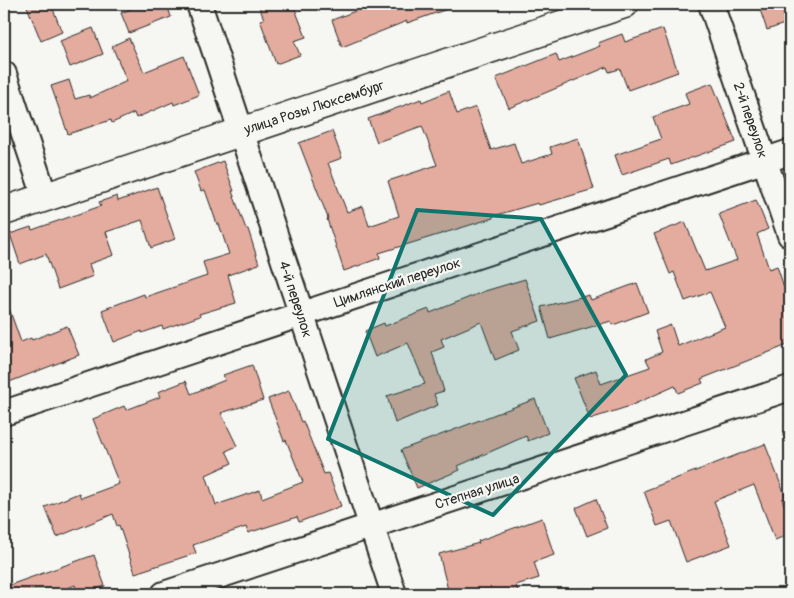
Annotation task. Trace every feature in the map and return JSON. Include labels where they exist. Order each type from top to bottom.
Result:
[{"type":"street","name":"4-й переулок","points":[[199,4],[394,594]]},
{"type":"street","name":"улица Розы Люксембург","points":[[4,211],[624,4]]},
{"type":"street","name":"2-й переулок","points":[[712,4],[790,235]]},
{"type":"street","points":[[4,74],[45,197]]},
{"type":"street","name":"Цимлянский переулок","points":[[4,412],[790,152]]},
{"type":"street","name":"Степная улица","points":[[164,594],[790,388]]},
{"type":"highlighted area","points":[[417,210],[541,219],[626,375],[493,515],[328,439]]},
{"type":"building","points":[[26,4],[51,4],[62,32],[41,41]]},
{"type":"building","points":[[131,4],[167,4],[171,17],[129,33],[121,13],[133,8]]},
{"type":"building","points":[[258,4],[293,4],[306,37],[294,41],[300,55],[276,64],[260,20],[264,19]]},
{"type":"building","points":[[361,4],[455,4],[456,6],[407,23],[407,21],[342,47],[332,20],[363,8]]},
{"type":"building","points":[[758,4],[790,4],[790,22],[767,30]]},
{"type":"building","points":[[93,28],[103,54],[70,67],[60,41]]},
{"type":"building","points":[[663,29],[678,72],[628,90],[620,69],[609,72],[607,67],[509,108],[496,78],[556,54],[559,62],[600,46],[598,43],[622,34],[625,42]]},
{"type":"building","points":[[129,38],[144,72],[184,56],[199,95],[174,105],[173,102],[136,118],[134,113],[112,123],[111,120],[68,134],[51,86],[69,80],[75,99],[89,95],[90,98],[127,81],[112,46]]},
{"type":"building","points":[[712,83],[736,142],[671,165],[669,159],[622,175],[615,155],[661,139],[653,117],[689,104],[685,93]]},
{"type":"building","points":[[449,91],[457,114],[476,107],[491,150],[514,143],[521,164],[552,154],[550,147],[578,138],[594,189],[493,216],[493,218],[379,253],[380,258],[344,271],[328,218],[299,143],[332,131],[342,158],[328,163],[347,212],[363,206],[369,226],[399,216],[388,181],[437,165],[422,126],[377,142],[368,119],[421,99],[422,102]]},
{"type":"building","points":[[223,161],[259,264],[228,275],[236,303],[199,314],[200,316],[163,329],[162,326],[142,333],[142,331],[114,342],[102,310],[144,294],[145,297],[207,276],[203,262],[229,254],[205,190],[201,191],[194,172]]},
{"type":"building","points":[[157,187],[175,239],[151,248],[142,220],[106,232],[114,255],[89,264],[93,276],[58,289],[46,254],[20,264],[10,234],[31,227],[32,230],[101,206],[99,202],[117,196],[118,201]]},
{"type":"building","points":[[756,200],[768,229],[757,234],[769,269],[777,266],[790,305],[790,344],[701,379],[703,383],[678,393],[675,386],[630,406],[590,419],[574,378],[596,370],[601,384],[650,367],[646,359],[662,352],[655,331],[671,325],[678,346],[725,327],[710,292],[685,301],[674,272],[670,274],[654,234],[685,222],[705,271],[737,260],[719,214]]},
{"type":"building","points":[[525,279],[540,321],[512,331],[519,350],[495,360],[481,322],[441,339],[444,347],[432,352],[444,391],[434,394],[438,405],[395,423],[387,396],[425,384],[408,343],[375,357],[365,331],[384,323],[385,326],[429,309],[430,313],[485,291]]},
{"type":"building","points":[[637,283],[648,312],[613,325],[611,321],[550,339],[541,307],[589,295],[591,300]]},
{"type":"building","points":[[4,300],[6,300],[21,342],[31,338],[32,340],[67,326],[79,355],[4,384]]},
{"type":"building","points":[[252,365],[263,400],[221,413],[237,446],[226,451],[232,463],[206,475],[216,505],[260,490],[262,498],[303,482],[286,440],[284,441],[268,399],[289,391],[324,474],[328,473],[341,506],[299,522],[297,517],[248,533],[246,527],[193,545],[196,553],[135,573],[119,525],[117,526],[113,514],[57,537],[45,507],[79,493],[81,498],[119,484],[93,419],[124,406],[126,410],[160,397],[158,392],[186,381],[191,394],[225,380],[223,375]]},
{"type":"building","points":[[535,399],[548,433],[528,441],[526,436],[458,466],[460,470],[417,488],[401,450]]},
{"type":"building","points":[[765,444],[786,498],[782,499],[790,520],[790,534],[775,540],[754,485],[714,501],[731,545],[686,562],[671,521],[657,526],[644,491]]},
{"type":"building","points":[[596,499],[607,528],[587,536],[576,508]]},
{"type":"building","points":[[542,518],[554,555],[534,562],[539,578],[516,585],[519,594],[449,594],[439,554],[479,543],[478,541]]},
{"type":"building","points":[[94,555],[105,586],[82,594],[78,594],[75,585],[53,594],[4,594],[4,587]]}]
